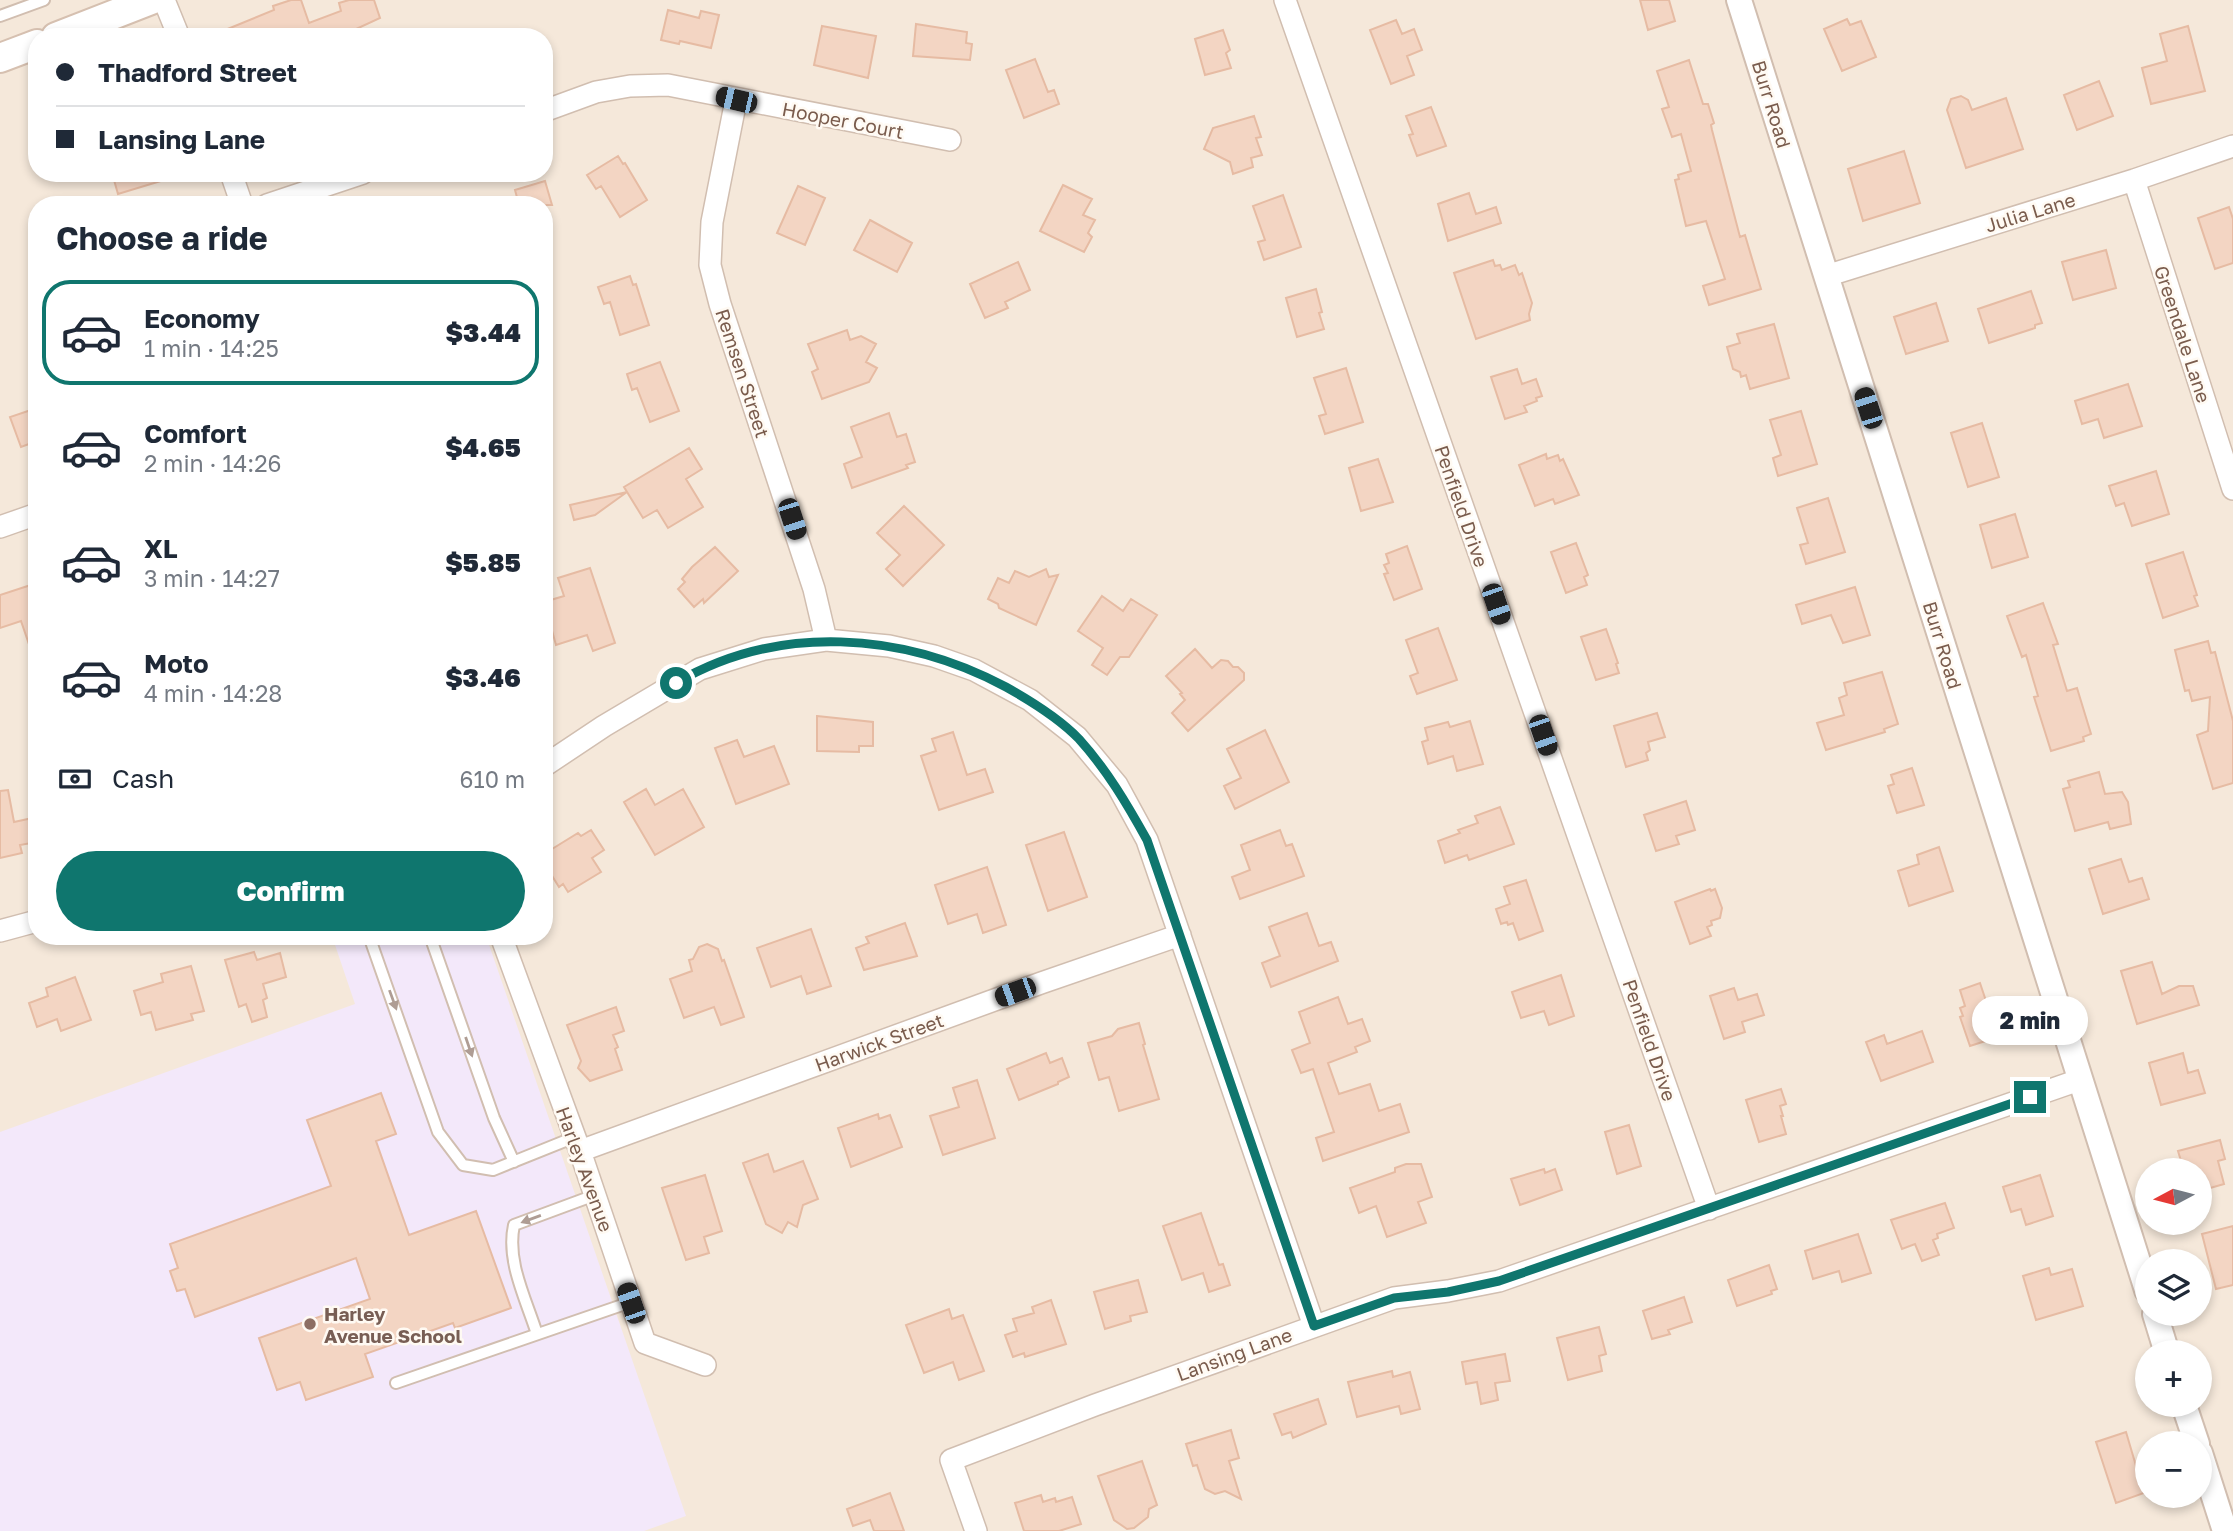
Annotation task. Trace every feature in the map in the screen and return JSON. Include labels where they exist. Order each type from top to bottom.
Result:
[{"type":"main road","points":[[79,28],[151,0]]},
{"type":"main road","points":[[0,58],[28,47]]},
{"type":"street","points":[[164,0],[175,28]]},
{"type":"street","name":"Penfield Drive","points":[[1285,0],[1709,1209]]},
{"type":"street","name":"Burr Road","points":[[1743,3],[1826,276],[2135,1253]]},
{"type":"street","name":"Hooper Court","points":[[553,108],[596,92],[631,86],[668,85],[950,140]]},
{"type":"street","name":"Remsen Street","points":[[736,100],[712,222],[710,265],[720,304],[814,589],[826,640]]},
{"type":"street","name":"Julia Lane","points":[[1826,276],[2134,180],[2233,146]]},
{"type":"street","name":"Greendale Lane","points":[[2134,180],[2233,489]]},
{"type":"street","points":[[294,196],[336,182]]},
{"type":"street","points":[[0,527],[28,517]]},
{"type":"street","points":[[553,760],[700,669],[764,649],[826,640],[889,646],[934,656],[974,670],[1031,700],[1077,737],[1116,785],[1147,840],[1314,1326]]},
{"type":"street","points":[[0,931],[28,923]]},
{"type":"street","name":"Harwick Street","points":[[577,1144],[1180,935]]},
{"type":"street","name":"Harley Avenue","points":[[504,945],[646,1343],[705,1365]]},
{"type":"street","name":"Lansing Lane","points":[[976,1531],[951,1460],[1394,1298],[1448,1292],[1499,1281],[2079,1080]]},
{"type":"street","points":[[2212,1490],[2225,1531]]},
{"type":"lane","points":[[0,16],[44,0]]},
{"type":"lane","points":[[372,945],[438,1132],[463,1165],[492,1170],[577,1144]]},
{"type":"lane","points":[[433,945],[494,1118],[514,1162]]},
{"type":"lane","points":[[537,1334],[513,1259],[511,1241],[514,1225],[595,1195]]},
{"type":"lane","points":[[396,1383],[631,1303]]},
{"type":"shaded area","points":[[0,0],[2233,0],[2233,1531],[0,1531]]},
{"type":"shaded area","name":"Harley Avenue School","points":[[335,945],[489,945],[686,1516],[644,1531],[0,1531],[0,1132],[355,1004]]},
{"type":"building","points":[[301,0],[309,23],[341,11],[339,3],[349,0],[374,0],[380,18],[358,28],[230,28],[274,10],[273,6]]},
{"type":"building","points":[[1640,0],[1669,0],[1675,21],[1648,30]]},
{"type":"building","points":[[668,10],[699,18],[701,11],[719,15],[711,48],[661,40]]},
{"type":"building","points":[[1847,19],[1850,25],[1861,21],[1876,57],[1842,71],[1824,29]]},
{"type":"building","points":[[1396,20],[1402,34],[1414,29],[1422,50],[1407,56],[1414,75],[1391,84],[1370,30]]},
{"type":"building","points":[[916,24],[967,32],[966,43],[972,44],[970,60],[913,56]]},
{"type":"building","points":[[822,26],[876,36],[868,78],[814,65]]},
{"type":"building","points":[[2188,26],[2205,91],[2151,104],[2142,68],[2167,61],[2160,34]]},
{"type":"building","points":[[1223,30],[1230,50],[1226,53],[1231,68],[1205,75],[1195,39]]},
{"type":"building","points":[[1035,59],[1048,92],[1054,90],[1059,104],[1024,118],[1006,70]]},
{"type":"building","points":[[1689,60],[1703,104],[1708,104],[1714,123],[1711,125],[1712,130],[1740,237],[1745,235],[1761,289],[1709,305],[1703,286],[1725,279],[1706,221],[1686,226],[1675,180],[1679,179],[1678,175],[1691,171],[1681,134],[1672,137],[1662,109],[1669,107],[1657,71]]},
{"type":"building","points":[[2099,81],[2113,116],[2077,130],[2064,95]]},
{"type":"building","points":[[1961,96],[1968,100],[1972,110],[2006,98],[2023,149],[1966,168],[1947,110],[1951,99]]},
{"type":"building","points":[[1431,107],[1446,146],[1417,156],[1409,135],[1413,134],[1406,116]]},
{"type":"building","points":[[1254,116],[1261,137],[1256,138],[1262,155],[1251,158],[1253,167],[1233,174],[1230,162],[1204,149],[1213,128]]},
{"type":"building","points":[[1904,151],[1920,203],[1863,221],[1848,169]]},
{"type":"building","points":[[618,156],[647,200],[620,217],[601,186],[596,189],[587,175]]},
{"type":"building","points":[[115,182],[158,182],[118,194]]},
{"type":"building","points":[[545,182],[549,196],[517,196],[515,190]]},
{"type":"building","points":[[1063,185],[1092,199],[1083,215],[1095,220],[1088,233],[1092,237],[1084,252],[1040,231]]},
{"type":"building","points":[[798,186],[825,198],[805,245],[777,233]]},
{"type":"building","points":[[1469,193],[1476,214],[1496,207],[1501,223],[1448,241],[1438,204]]},
{"type":"building","points":[[1283,195],[1301,247],[1264,260],[1258,242],[1265,240],[1253,206]]},
{"type":"building","points":[[2229,207],[2233,219],[2233,263],[2215,269],[2198,218]]},
{"type":"building","points":[[870,220],[912,243],[897,272],[854,250]]},
{"type":"building","points":[[2106,250],[2116,288],[2073,300],[2062,262]]},
{"type":"building","points":[[1493,260],[1495,266],[1500,265],[1502,270],[1515,265],[1519,275],[1522,273],[1532,303],[1530,320],[1476,339],[1454,273]]},
{"type":"building","points":[[1018,262],[1030,290],[1005,302],[1008,308],[985,318],[970,284]]},
{"type":"building","points":[[630,276],[633,285],[636,284],[649,325],[620,335],[610,302],[604,304],[598,287]]},
{"type":"building","points":[[1316,289],[1324,329],[1297,337],[1286,298]]},
{"type":"building","points":[[2031,291],[2042,323],[2035,325],[2035,328],[1989,343],[1978,309]]},
{"type":"building","points":[[1936,303],[1948,341],[1906,354],[1894,317]]},
{"type":"building","points":[[1774,324],[1789,378],[1750,389],[1746,375],[1741,377],[1740,372],[1733,369],[1727,347],[1740,343],[1737,334]]},
{"type":"building","points":[[847,330],[850,340],[861,336],[876,344],[866,362],[877,368],[869,382],[822,399],[812,372],[818,369],[808,344]]},
{"type":"building","points":[[660,362],[679,411],[650,422],[637,388],[632,390],[627,374]]},
{"type":"building","points":[[1346,368],[1363,422],[1325,434],[1319,416],[1326,414],[1314,378]]},
{"type":"building","points":[[1517,369],[1522,384],[1536,379],[1542,396],[1524,406],[1527,412],[1505,419],[1491,377]]},
{"type":"building","points":[[2128,384],[2142,426],[2104,438],[2098,419],[2082,424],[2075,401]]},
{"type":"building","points":[[28,411],[28,444],[21,447],[10,417]]},
{"type":"building","points":[[1801,411],[1817,464],[1778,476],[1773,458],[1781,455],[1770,420]]},
{"type":"building","points":[[889,413],[897,437],[906,434],[915,462],[906,465],[908,468],[852,488],[844,464],[862,457],[851,427]]},
{"type":"building","points":[[1982,423],[1999,477],[1968,487],[1951,433]]},
{"type":"building","points":[[689,448],[702,469],[686,479],[703,507],[668,528],[657,510],[643,518],[624,487]]},
{"type":"building","points":[[1546,454],[1547,459],[1558,455],[1560,461],[1563,459],[1579,495],[1555,504],[1553,499],[1535,506],[1519,465]]},
{"type":"building","points":[[1378,459],[1393,502],[1361,511],[1349,468]]},
{"type":"building","points":[[2156,471],[2169,514],[2132,526],[2124,503],[2116,506],[2109,486]]},
{"type":"building","points":[[627,492],[595,515],[574,520],[570,505]]},
{"type":"building","points":[[1828,498],[1845,552],[1806,564],[1800,545],[1808,543],[1797,508]]},
{"type":"building","points":[[904,506],[944,545],[903,586],[886,569],[900,555],[877,533]]},
{"type":"building","points":[[2015,514],[2028,557],[1992,568],[1980,525]]},
{"type":"building","points":[[1576,543],[1588,575],[1584,577],[1587,585],[1566,593],[1551,552]]},
{"type":"building","points":[[1407,546],[1422,589],[1394,600],[1384,574],[1388,573],[1384,565],[1389,563],[1386,554]]},
{"type":"building","points":[[715,547],[738,571],[704,603],[703,599],[694,607],[678,589],[685,582],[682,579],[692,567]]},
{"type":"building","points":[[2183,552],[2198,606],[2163,618],[2146,564]]},
{"type":"building","points":[[590,568],[615,643],[593,651],[587,635],[556,645],[553,634],[553,599],[564,596],[558,578]]},
{"type":"building","points":[[1046,569],[1049,577],[1058,575],[1036,625],[999,608],[998,604],[988,599],[998,578],[1009,583],[1015,571],[1029,577]]},
{"type":"building","points":[[28,586],[28,641],[21,621],[0,628],[0,595]]},
{"type":"building","points":[[1855,587],[1870,635],[1843,643],[1831,615],[1802,624],[1796,605]]},
{"type":"building","points":[[1102,596],[1123,611],[1131,599],[1157,615],[1129,657],[1120,657],[1107,675],[1092,665],[1103,648],[1078,631]]},
{"type":"building","points":[[2043,603],[2058,644],[2053,645],[2067,691],[2077,688],[2091,734],[2083,737],[2084,741],[2051,751],[2034,697],[2038,696],[2026,655],[2022,657],[2007,616]]},
{"type":"building","points":[[1438,628],[1457,680],[1417,694],[1410,676],[1418,673],[1406,640]]},
{"type":"building","points":[[1606,629],[1619,673],[1596,680],[1581,637]]},
{"type":"building","points":[[2208,641],[2211,653],[2215,652],[2233,721],[2233,783],[2213,789],[2197,735],[2208,731],[2210,697],[2192,701],[2189,690],[2185,691],[2175,650]]},
{"type":"building","points":[[1195,649],[1212,668],[1221,660],[1238,667],[1244,673],[1244,680],[1188,731],[1172,713],[1185,700],[1166,676]]},
{"type":"building","points":[[1882,672],[1898,724],[1884,729],[1885,732],[1826,750],[1817,723],[1844,715],[1839,698],[1847,695],[1844,683]]},
{"type":"building","points":[[1657,713],[1665,737],[1648,742],[1648,760],[1626,767],[1614,726]]},
{"type":"building","points":[[817,716],[873,722],[873,746],[859,746],[859,752],[817,751]]},
{"type":"building","points":[[1470,721],[1483,764],[1457,771],[1453,756],[1428,764],[1422,742],[1428,740],[1425,728],[1448,722],[1450,727]]},
{"type":"building","points":[[1265,730],[1289,782],[1235,809],[1224,786],[1241,778],[1227,749]]},
{"type":"building","points":[[953,732],[967,775],[985,769],[993,792],[939,810],[921,756],[936,751],[932,739]]},
{"type":"building","points":[[737,740],[744,757],[774,746],[789,784],[736,804],[715,748]]},
{"type":"building","points":[[1912,768],[1924,805],[1897,813],[1888,786],[1894,784],[1891,775]]},
{"type":"building","points":[[2099,772],[2105,794],[2122,792],[2128,802],[2131,824],[2110,829],[2108,822],[2075,831],[2063,789],[2070,787],[2068,781]]},
{"type":"building","points":[[646,789],[655,805],[683,789],[704,827],[655,855],[624,802]]},
{"type":"building","points":[[8,790],[14,822],[28,819],[28,844],[20,845],[22,853],[0,858],[0,791]]},
{"type":"building","points":[[1686,801],[1695,830],[1676,836],[1679,844],[1656,851],[1644,815]]},
{"type":"building","points":[[1500,807],[1514,844],[1469,860],[1467,855],[1445,863],[1438,841],[1478,823],[1475,816]]},
{"type":"building","points":[[591,830],[604,850],[592,858],[601,872],[568,892],[563,884],[559,887],[553,877],[553,848],[578,833],[581,836]]},
{"type":"building","points":[[1280,830],[1286,846],[1292,844],[1304,876],[1240,899],[1232,877],[1250,870],[1241,845]]},
{"type":"building","points":[[1064,832],[1087,897],[1048,911],[1026,845]]},
{"type":"building","points":[[1939,847],[1953,891],[1909,906],[1898,871],[1919,864],[1917,855]]},
{"type":"building","points":[[2121,859],[2129,882],[2142,878],[2149,899],[2103,914],[2089,869]]},
{"type":"building","points":[[987,867],[1006,925],[983,933],[977,914],[948,924],[935,885]]},
{"type":"building","points":[[1526,880],[1543,931],[1519,940],[1513,923],[1501,924],[1496,909],[1510,904],[1504,887]]},
{"type":"building","points":[[1715,889],[1722,908],[1720,918],[1711,921],[1712,925],[1707,927],[1711,936],[1690,944],[1675,902]]},
{"type":"building","points":[[1307,913],[1319,946],[1331,942],[1338,961],[1271,987],[1262,963],[1280,956],[1269,927]]},
{"type":"building","points":[[905,923],[917,956],[864,970],[856,948],[869,943],[866,937]]},
{"type":"building","points":[[811,929],[831,986],[807,994],[801,976],[771,987],[757,948]]},
{"type":"building","points":[[707,944],[718,949],[722,961],[724,960],[744,1017],[721,1025],[714,1007],[684,1018],[670,979],[692,971],[689,960],[693,959],[699,947]]},
{"type":"building","points":[[254,952],[257,960],[280,953],[286,977],[263,984],[267,998],[263,1000],[267,1017],[252,1022],[246,1004],[239,1007],[225,960]]},
{"type":"building","points":[[2152,962],[2162,994],[2179,986],[2193,986],[2199,1005],[2137,1024],[2121,971]]},
{"type":"building","points":[[191,966],[204,1011],[191,1014],[193,1020],[156,1030],[151,1012],[141,1015],[134,991],[163,982],[161,974]]},
{"type":"building","points":[[1561,975],[1574,1016],[1549,1025],[1544,1011],[1521,1018],[1512,992]]},
{"type":"building","points":[[75,977],[91,1020],[61,1031],[57,1019],[37,1027],[29,1003],[48,996],[46,988]]},
{"type":"building","points":[[1980,983],[1998,1037],[1970,1046],[1960,1017],[1963,1016],[1960,1008],[1965,1006],[1960,990]]},
{"type":"building","points":[[1734,988],[1738,1000],[1757,994],[1764,1015],[1742,1022],[1745,1032],[1724,1039],[1710,996]]},
{"type":"building","points":[[1338,997],[1348,1024],[1362,1019],[1370,1041],[1355,1047],[1357,1052],[1328,1063],[1339,1094],[1370,1084],[1379,1111],[1400,1104],[1409,1132],[1323,1161],[1316,1138],[1334,1132],[1313,1069],[1301,1073],[1292,1050],[1310,1043],[1299,1012]]},
{"type":"building","points":[[616,1007],[624,1031],[613,1035],[622,1070],[590,1081],[578,1068],[581,1061],[567,1025]]},
{"type":"building","points":[[1139,1023],[1159,1099],[1119,1111],[1109,1077],[1099,1080],[1088,1043],[1112,1036],[1118,1029]]},
{"type":"building","points":[[1922,1031],[1933,1062],[1881,1081],[1866,1042],[1884,1035],[1887,1044]]},
{"type":"building","points":[[1046,1053],[1050,1063],[1062,1058],[1069,1077],[1019,1100],[1007,1069]]},
{"type":"building","points":[[2183,1053],[2188,1073],[2198,1070],[2205,1093],[2161,1105],[2149,1063]]},
{"type":"building","points":[[977,1080],[995,1138],[943,1155],[930,1116],[959,1107],[953,1088]]},
{"type":"building","points":[[1781,1089],[1786,1104],[1780,1106],[1786,1134],[1759,1142],[1746,1100]]},
{"type":"building","points":[[381,1093],[396,1134],[376,1141],[409,1235],[476,1211],[511,1308],[455,1328],[453,1323],[365,1354],[373,1377],[306,1400],[300,1382],[277,1390],[259,1338],[370,1299],[356,1258],[195,1317],[185,1289],[177,1291],[170,1271],[178,1268],[170,1244],[331,1186],[307,1120]]},
{"type":"building","points":[[878,1114],[879,1119],[890,1115],[902,1147],[851,1167],[838,1128]]},
{"type":"building","points":[[1629,1125],[1641,1166],[1617,1174],[1605,1132]]},
{"type":"building","points":[[2220,1140],[2225,1159],[2218,1161],[2224,1184],[2212,1188],[2212,1158],[2180,1158],[2178,1151]]},
{"type":"building","points":[[768,1154],[774,1172],[803,1161],[818,1199],[803,1205],[797,1227],[788,1222],[782,1233],[766,1224],[743,1163]]},
{"type":"building","points":[[1406,1164],[1421,1164],[1432,1197],[1418,1202],[1426,1223],[1387,1237],[1376,1206],[1359,1213],[1350,1188],[1395,1172],[1395,1168]]},
{"type":"building","points":[[1544,1169],[1545,1173],[1555,1169],[1562,1190],[1520,1205],[1511,1179]]},
{"type":"building","points":[[705,1175],[722,1231],[704,1237],[709,1253],[686,1260],[662,1188]]},
{"type":"building","points":[[2040,1175],[2053,1216],[2026,1225],[2021,1209],[2011,1212],[2003,1187]]},
{"type":"building","points":[[1945,1203],[1954,1228],[1937,1234],[1938,1238],[1933,1240],[1939,1255],[1922,1261],[1915,1244],[1902,1249],[1891,1220]]},
{"type":"building","points":[[1201,1213],[1219,1265],[1223,1264],[1230,1285],[1209,1292],[1203,1273],[1182,1280],[1163,1226]]},
{"type":"building","points":[[2233,1226],[2233,1285],[2216,1289],[2212,1273],[2212,1249],[2206,1249],[2203,1236],[2212,1236],[2212,1231]]},
{"type":"building","points":[[1858,1234],[1871,1273],[1842,1282],[1839,1271],[1813,1279],[1805,1251]]},
{"type":"building","points":[[1769,1265],[1777,1289],[1771,1291],[1772,1294],[1737,1306],[1728,1280]]},
{"type":"building","points":[[2049,1268],[2051,1275],[2072,1269],[2083,1306],[2036,1320],[2023,1276]]},
{"type":"building","points":[[1138,1280],[1147,1312],[1130,1316],[1131,1321],[1105,1329],[1094,1292]]},
{"type":"building","points":[[1684,1297],[1692,1322],[1668,1330],[1670,1334],[1652,1339],[1643,1311]]},
{"type":"building","points":[[1051,1300],[1066,1344],[1025,1357],[1024,1353],[1013,1357],[1005,1335],[1017,1331],[1013,1319],[1034,1313],[1032,1307]]},
{"type":"building","points":[[949,1309],[952,1319],[963,1315],[984,1371],[959,1380],[953,1362],[924,1373],[906,1325]]},
{"type":"building","points":[[1599,1327],[1606,1354],[1599,1356],[1602,1371],[1568,1380],[1557,1338]]},
{"type":"building","points":[[1505,1354],[1510,1381],[1495,1383],[1498,1400],[1481,1404],[1477,1382],[1466,1384],[1462,1362]]},
{"type":"building","points":[[1392,1371],[1393,1377],[1410,1372],[1420,1409],[1401,1414],[1399,1406],[1357,1417],[1348,1382]]},
{"type":"building","points":[[1318,1399],[1326,1424],[1293,1438],[1291,1432],[1282,1435],[1274,1414]]},
{"type":"building","points":[[1231,1430],[1239,1458],[1229,1461],[1241,1499],[1225,1491],[1215,1494],[1205,1489],[1197,1465],[1193,1466],[1186,1444]]},
{"type":"building","points":[[2126,1432],[2135,1462],[2135,1496],[2116,1503],[2096,1442]]},
{"type":"building","points":[[1142,1461],[1157,1505],[1149,1509],[1148,1517],[1134,1528],[1127,1529],[1114,1520],[1098,1476]]},
{"type":"building","points":[[890,1493],[904,1531],[874,1531],[870,1520],[853,1526],[847,1509]]},
{"type":"building","points":[[1041,1495],[1043,1502],[1055,1498],[1056,1502],[1072,1497],[1081,1524],[1059,1531],[1024,1531],[1015,1503]]},
{"type":"place","name":"Harley Avenue School","points":[[310,1324]]},
{"type":"route","points":[[676,683],[700,669],[764,649],[826,640],[889,646],[934,656],[974,670],[1031,700],[1077,737],[1116,785],[1147,840],[1314,1326],[1394,1298],[1448,1292],[1499,1281],[2030,1097]]}]
